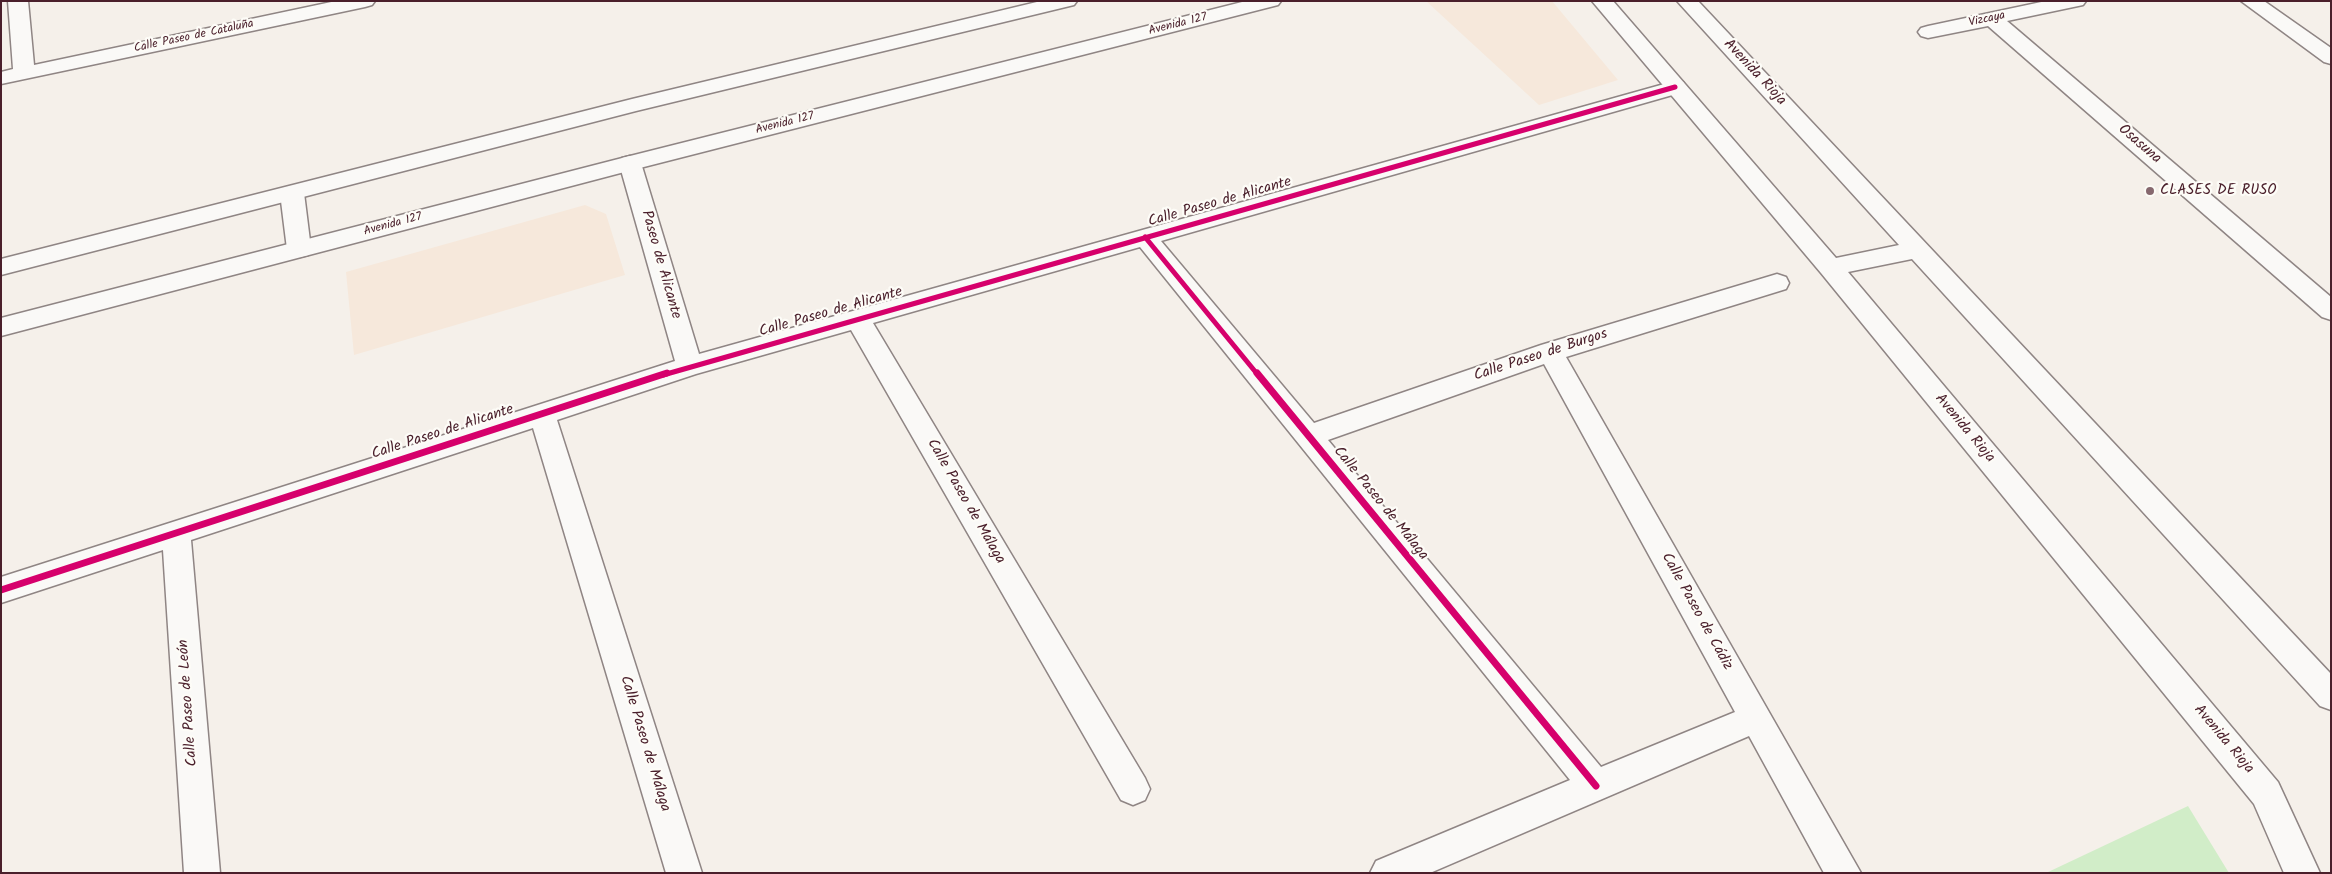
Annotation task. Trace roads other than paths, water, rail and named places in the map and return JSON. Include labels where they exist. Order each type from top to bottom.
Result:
[{"type":"street","points":[[18,1],[24,73]]},
{"type":"street","name":"Calle Paseo de Cataluña","points":[[1,78],[365,1]]},
{"type":"street","points":[[1,267],[632,106],[1067,1]]},
{"type":"street","name":"Avenida 127","points":[[1,327],[630,163],[1271,1]]},
{"type":"street","name":"Avenida Rioja","points":[[1602,1],[1830,267],[2266,792],[2302,873]]},
{"type":"street","name":"Avenida Rioja","points":[[1687,1],[2331,696]]},
{"type":"street","name":"Vizcaya","points":[[1928,32],[2076,1]]},
{"type":"street","points":[[2250,1],[2331,58]]},
{"type":"street","name":"Osasuna","points":[[1992,19],[2331,311]]},
{"type":"street","name":"Calle Paseo de Alicante","points":[[1,590],[690,366],[1675,87]]},
{"type":"street","name":"Paseo de Alicante","points":[[630,163],[690,366]]},
{"type":"street","points":[[292,193],[299,249]]},
{"type":"street","name":"Calle Paseo de Málaga","points":[[1145,237],[1596,786]]},
{"type":"street","points":[[1830,267],[1918,250]]},
{"type":"street","name":"Calle Paseo de Burgos","points":[[1308,436],[1550,352],[1776,282]]},
{"type":"street","name":"Calle Paseo de Málaga","points":[[857,318],[1133,789]]},
{"type":"street","name":"Calle Paseo de Cádiz","points":[[1550,352],[1843,873]]},
{"type":"street","name":"Calle Paseo de Málaga","points":[[542,414],[684,873]]},
{"type":"street","name":"Calle Paseo de León","points":[[176,533],[202,873]]},
{"type":"street","points":[[1388,873],[1756,718]]},
{"type":"place","name":"CLASES DE RUSO","points":[[2150,191]]}]
